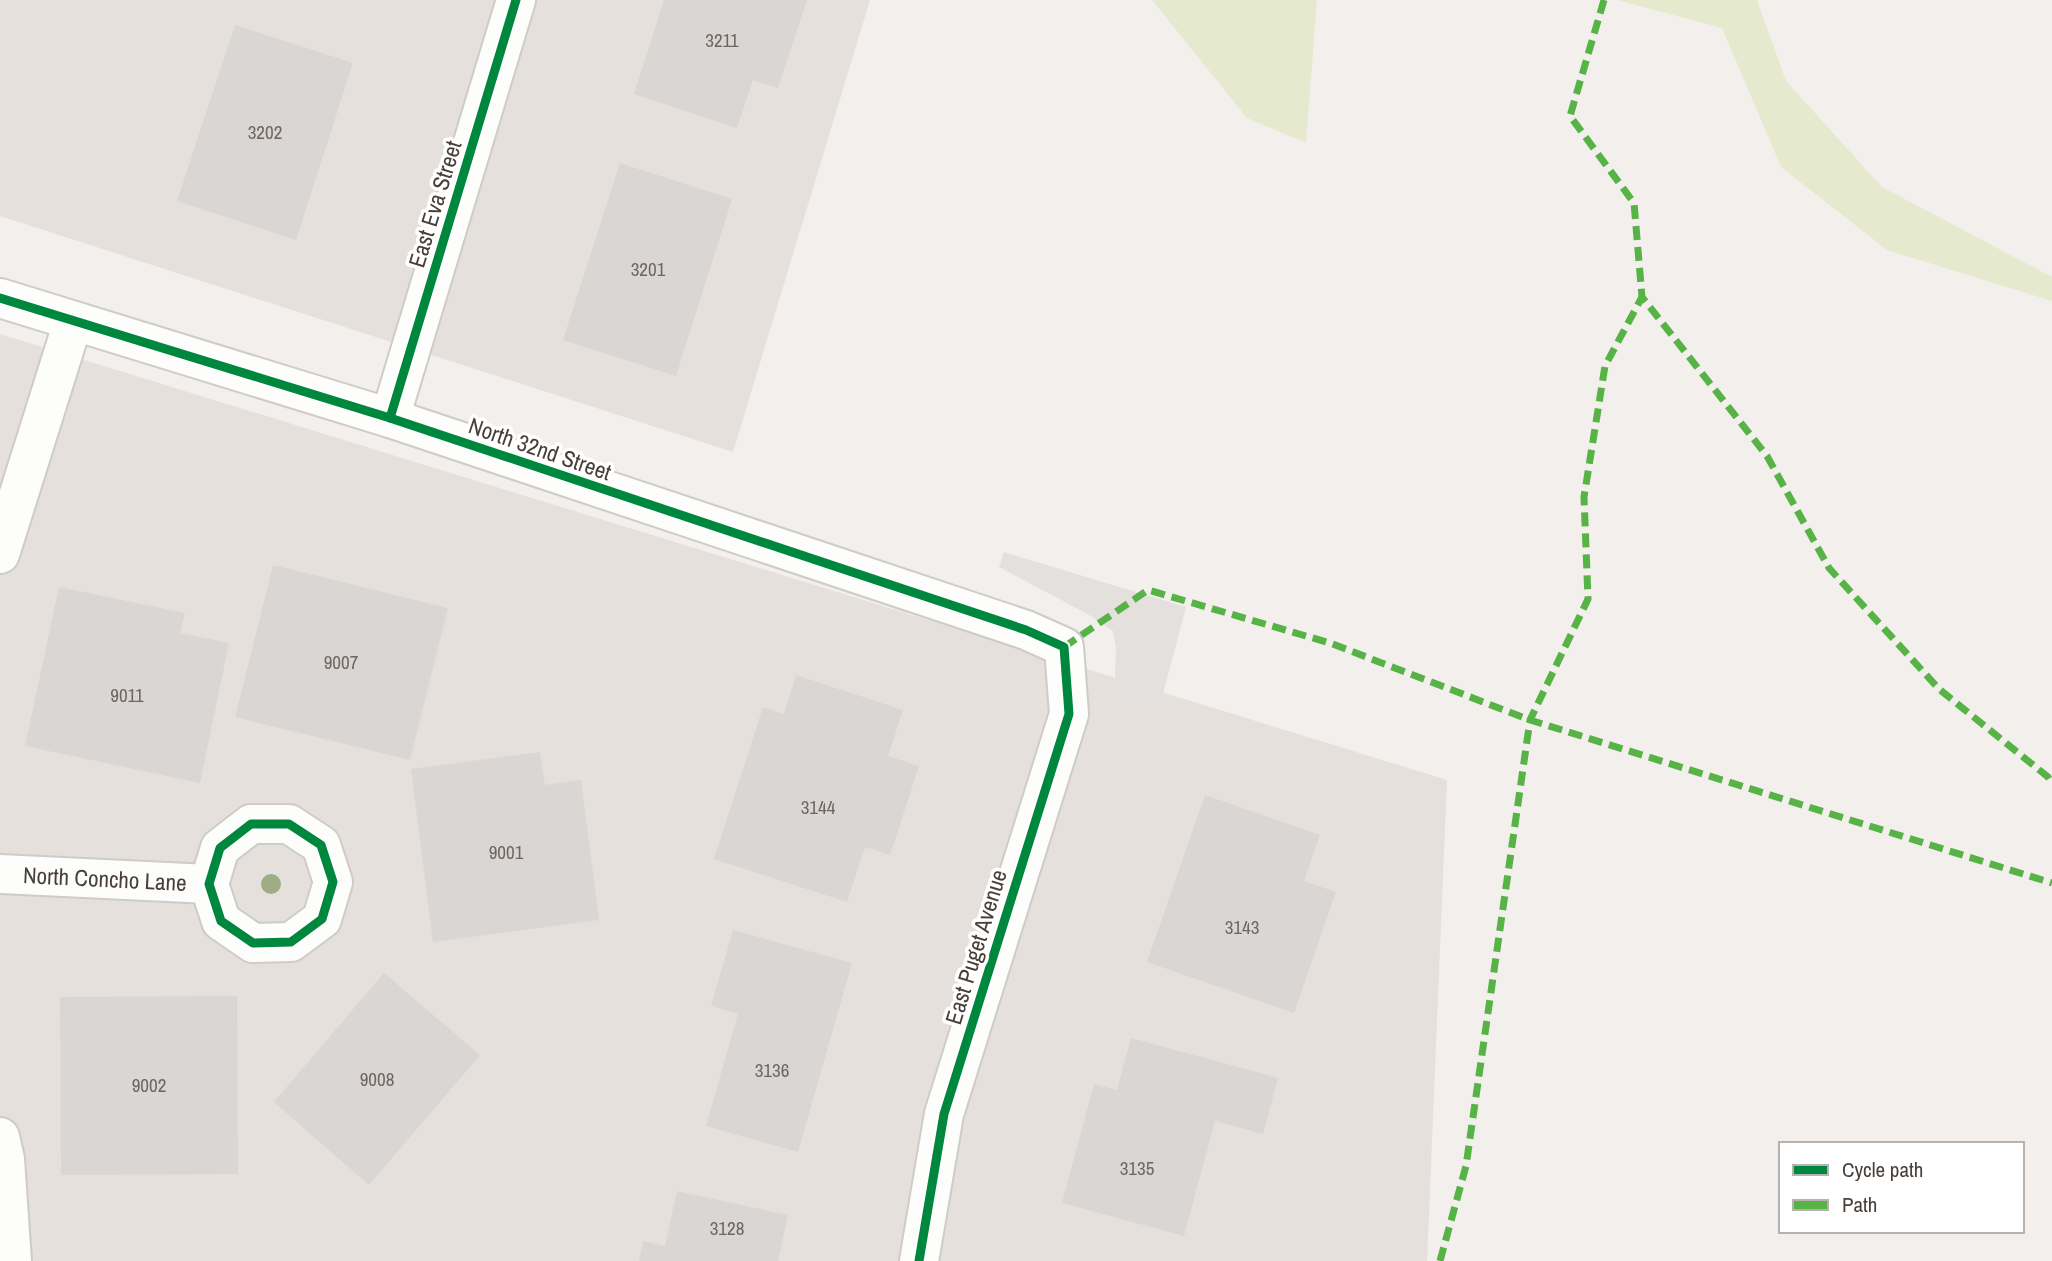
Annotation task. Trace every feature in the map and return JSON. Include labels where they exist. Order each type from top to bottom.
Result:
[{"type":"street","name":"East Eva Street","points":[[390,418],[516,0]]},
{"type":"street","name":"North 32nd Street","points":[[0,298],[390,418],[1026,630],[1064,647]]},
{"type":"street","points":[[0,554],[73,322]]},
{"type":"street","name":"East Puget Avenue","points":[[919,1261],[944,1114],[1069,714],[1064,647]]},
{"type":"street","name":"North Concho Lane","points":[[0,874],[209,884]]},
{"type":"street","points":[[0,1137],[5,1159],[12,1261]]},
{"type":"shaded area","points":[[0,0],[870,0],[733,452],[0,216]]},
{"type":"shaded area","points":[[0,334],[1447,780],[1427,1261],[0,1261]]},
{"type":"shaded area","points":[[1004,552],[1186,607],[1158,713],[1114,706],[1116,649],[1113,631],[1091,616],[999,567]]},
{"type":"green space","points":[[1152,0],[1317,0],[1306,143],[1247,118]]},
{"type":"green space","points":[[1617,0],[1757,0],[1786,81],[1882,187],[2052,277],[2052,301],[1887,250],[1781,167],[1722,28]]},
{"type":"building","points":[[664,0],[807,0],[778,88],[753,80],[737,128],[634,94]]},
{"type":"building","points":[[235,25],[353,63],[296,240],[177,201]]},
{"type":"building","points":[[620,163],[732,199],[676,376],[563,340]]},
{"type":"building","points":[[273,565],[448,608],[410,760],[235,717]]},
{"type":"building","points":[[59,587],[185,613],[180,633],[229,643],[200,783],[25,746]]},
{"type":"building","points":[[796,675],[903,710],[888,756],[919,766],[890,855],[865,847],[847,902],[714,859],[763,707],[784,714]]},
{"type":"building","points":[[540,752],[545,785],[581,780],[599,920],[433,942],[411,769]]},
{"type":"building","points":[[1205,795],[1320,835],[1304,881],[1336,892],[1294,1013],[1147,962]]},
{"type":"building","points":[[733,930],[852,963],[798,1152],[706,1126],[738,1014],[711,1006]]},
{"type":"building","points":[[384,973],[480,1055],[369,1185],[274,1102]]},
{"type":"building","points":[[237,996],[238,1174],[61,1175],[60,997]]},
{"type":"building","points":[[1131,1038],[1278,1078],[1263,1134],[1215,1121],[1184,1236],[1062,1203],[1094,1084],[1117,1090]]},
{"type":"building","points":[[677,1191],[788,1215],[778,1261],[639,1261],[643,1241],[665,1246]]},
{"type":"marked path","points":[[1604,0],[1570,116],[1634,203],[1642,297],[1767,456],[1829,568],[1939,689],[2048,777],[2052,784]]},
{"type":"marked path","points":[[1440,1261],[1466,1166],[1530,720],[1588,599],[1584,497],[1605,366],[1642,297]]},
{"type":"marked path","points":[[1064,647],[1148,590],[1330,643],[1530,720],[2052,883]]},
{"type":"cycle path","points":[[390,418],[516,0]]},
{"type":"cycle path","points":[[0,298],[390,418],[1026,630],[1064,647],[1069,714],[944,1114],[919,1261]]},
{"type":"cycle path","points":[[251,824],[289,824],[321,845],[333,882],[322,919],[291,942],[253,943],[221,921],[209,884],[220,848],[251,824]]}]
